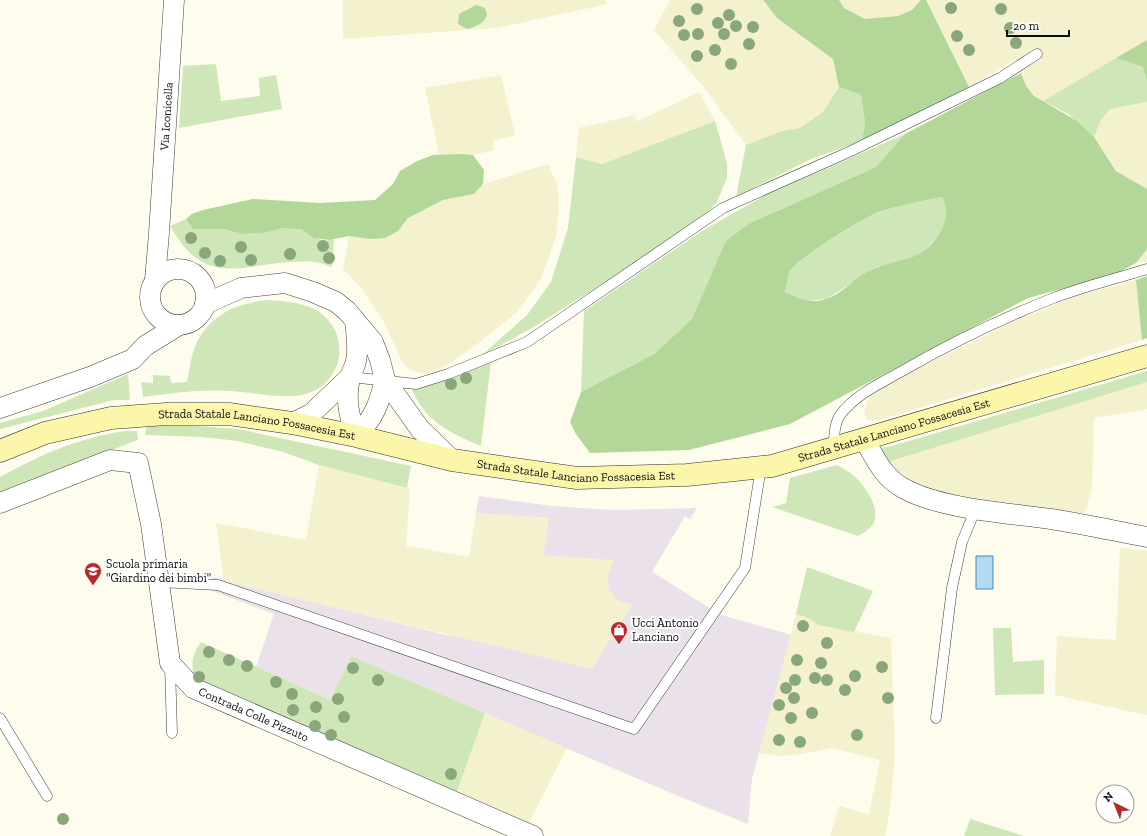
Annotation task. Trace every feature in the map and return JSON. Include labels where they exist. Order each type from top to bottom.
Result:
[{"type":"main road","name":"Strada Statale Lanciano Fossacesia Est","points":[[0,451],[44,433],[111,418],[166,414],[229,414],[292,423],[356,436],[452,460],[577,478],[687,475],[772,466],[1147,356]]},
{"type":"street","name":"Via Iconicella","points":[[155,280],[160,233],[174,0]]},
{"type":"street","points":[[160,233],[178,268]]},
{"type":"street","points":[[0,408],[90,377],[133,359],[146,346],[179,325],[189,323],[197,318],[205,304],[206,291],[203,282],[192,272],[178,268],[160,274],[155,280],[150,295],[153,310],[146,346]]},
{"type":"street","points":[[203,282],[241,288],[285,283],[327,297],[336,302],[355,320],[373,342],[380,360],[385,380],[420,429],[452,460]]},
{"type":"street","points":[[205,304],[241,288]]},
{"type":"street","points":[[153,310],[164,322],[179,325]]},
{"type":"street","points":[[355,320],[357,340],[356,361],[350,377],[346,399],[356,436],[368,423],[379,405],[385,380]]},
{"type":"street","points":[[292,423],[311,414],[350,377]]},
{"type":"street","points":[[864,439],[884,473],[902,488],[930,499],[976,508],[1061,520],[1147,538]]},
{"type":"street","points":[[0,503],[110,460],[138,463],[151,524],[170,663]]},
{"type":"street","name":"Contrada Colle Pizzuto","points":[[170,663],[193,688],[533,836]]},
{"type":"lane","points":[[350,377],[416,384],[448,374],[527,342],[723,208],[851,151],[1000,78],[1037,54]]},
{"type":"lane","points":[[834,448],[834,432],[839,417],[851,402],[869,389],[963,339],[1053,298],[1147,269]]},
{"type":"lane","points":[[159,582],[218,585],[634,729],[745,568],[761,467]]},
{"type":"lane","points":[[936,718],[952,588],[962,542],[976,508]]},
{"type":"lane","points":[[170,663],[172,734]]},
{"type":"lane","points":[[0,718],[47,796]]},
{"type":"shaded area","points":[[343,0],[605,0],[608,4],[496,28],[343,39]]},
{"type":"shaded area","points":[[670,0],[763,0],[765,5],[833,59],[839,87],[823,112],[800,128],[782,131],[746,145],[703,86],[654,30]]},
{"type":"shaded area","points":[[839,0],[921,0],[912,10],[898,16],[865,19],[844,8]]},
{"type":"shaded area","points":[[926,0],[1147,0],[1147,40],[1043,101],[1034,96],[1026,86],[1016,59],[969,87]]},
{"type":"shaded area","points":[[501,75],[515,135],[493,141],[494,150],[473,155],[439,155],[425,88]]},
{"type":"shaded area","points":[[699,92],[715,121],[602,164],[576,157],[579,128],[635,115],[636,122]]},
{"type":"shaded area","points":[[1147,102],[1147,189],[1117,171],[1094,137],[1101,120],[1110,109]]},
{"type":"shaded area","points":[[548,164],[557,184],[559,204],[556,236],[541,279],[516,313],[476,345],[449,364],[426,374],[412,371],[402,362],[385,324],[363,290],[343,269],[349,236],[369,239],[398,231],[408,218],[443,200],[474,194],[483,184]]},
{"type":"shaded area","points":[[1147,249],[1147,261],[1136,263]]},
{"type":"shaded area","points":[[1136,280],[1142,340],[876,421],[867,420],[864,413],[868,399],[874,392],[888,383],[1011,323],[1074,297]]},
{"type":"shaded area","points":[[1147,382],[1147,409],[1094,418],[1092,488],[1086,510],[1075,517],[920,489],[901,478],[888,462]]},
{"type":"shaded area","points":[[319,465],[410,489],[406,546],[469,557],[476,513],[549,518],[543,555],[614,560],[607,578],[609,589],[616,600],[632,605],[592,669],[224,581],[216,523],[306,540]]},
{"type":"shaded area","points":[[479,496],[552,506],[613,510],[697,508],[690,519],[685,516],[652,572],[721,615],[792,635],[752,779],[748,824],[678,796],[351,656],[330,700],[256,667],[274,614],[207,589],[212,577],[450,636],[632,605],[616,600],[609,589],[607,578],[543,555],[549,518],[476,513]]},
{"type":"shaded area","points":[[1120,548],[1147,551],[1147,715],[1055,695],[1057,636],[1116,640]]},
{"type":"shaded area","points":[[796,614],[809,618],[818,625],[891,638],[895,752],[890,810],[885,836],[830,836],[839,806],[869,814],[880,760],[831,748],[802,754],[780,756],[759,753]]},
{"type":"shaded area","points":[[485,713],[567,748],[526,829],[455,797]]},
{"type":"green space","points":[[763,0],[839,0],[844,8],[865,19],[898,16],[912,10],[921,0],[926,0],[969,87],[862,141],[865,123],[861,95],[839,87],[833,59],[777,18]]},
{"type":"green space","points":[[476,5],[485,8],[487,14],[484,20],[477,26],[467,29],[458,24],[459,14]]},
{"type":"green space","points":[[1147,40],[1147,81],[1143,67],[1116,58]]},
{"type":"green space","points":[[1116,58],[1144,67],[1147,81],[1147,102],[1110,109],[1101,120],[1094,137],[1068,114],[1043,101]]},
{"type":"green space","points":[[216,64],[221,101],[260,96],[259,78],[276,75],[282,109],[179,128],[183,66]]},
{"type":"green space","points":[[1021,73],[1026,86],[1034,96],[1077,121],[1094,137],[1116,171],[1147,189],[1147,249],[1136,263],[1114,275],[1028,298],[790,424],[689,450],[590,453],[576,434],[570,422],[581,392],[654,354],[692,319],[726,241],[750,223],[876,167],[905,134]],"holes":[[[942,197],[945,205],[945,221],[935,241],[927,249],[908,258],[867,272],[842,291],[826,299],[810,301],[795,297],[785,292],[790,271],[805,257],[832,238],[879,212],[903,205]]]},
{"type":"green space","points":[[839,87],[861,95],[865,123],[862,141],[811,159],[736,197],[746,145],[782,131],[800,128],[823,112]]},
{"type":"green space","points":[[715,121],[727,163],[727,178],[717,202],[703,218],[675,238],[532,328],[482,355],[527,315],[551,282],[568,228],[576,157],[602,164]]},
{"type":"green space","points":[[905,134],[876,167],[750,223],[727,241],[692,319],[654,354],[581,392],[584,311],[702,231],[764,196]]},
{"type":"green space","points":[[433,155],[473,155],[484,170],[483,184],[474,194],[443,200],[408,218],[398,231],[385,238],[369,239],[349,236],[329,240],[314,238],[301,229],[283,228],[263,233],[243,234],[224,229],[193,229],[186,219],[192,214],[203,210],[253,199],[320,203],[375,200],[393,184],[400,171],[417,161]]},
{"type":"green space","points":[[942,197],[947,208],[945,223],[938,237],[923,252],[902,262],[876,267],[827,299],[804,301],[785,292],[790,271],[805,257],[846,230],[880,212],[903,205]]},
{"type":"green space","points":[[186,219],[193,229],[227,229],[245,234],[252,234],[280,228],[294,228],[300,229],[319,239],[334,239],[332,267],[318,262],[289,262],[236,268],[221,268],[208,265],[195,257],[183,245],[170,226]]},
{"type":"green space","points":[[1147,276],[1147,338],[1142,340],[1136,280]]},
{"type":"green space","points":[[268,300],[304,305],[318,311],[332,325],[337,336],[339,348],[338,359],[335,370],[328,380],[318,388],[299,396],[231,391],[198,391],[143,397],[141,382],[153,383],[153,375],[170,376],[171,383],[187,382],[192,357],[197,342],[203,332],[218,317],[236,307],[257,301]]},
{"type":"green space","points":[[491,362],[481,446],[449,431],[439,424],[423,409],[416,399],[411,387]]},
{"type":"green space","points":[[1147,371],[1147,382],[888,462],[903,483],[873,450],[895,445]]},
{"type":"green space","points":[[128,374],[130,400],[114,400],[0,429],[0,423],[43,411]]},
{"type":"green space","points":[[147,426],[196,426],[238,429],[411,466],[407,488],[319,465],[283,452],[238,441],[202,437],[145,435]]},
{"type":"green space","points":[[126,431],[137,431],[138,440],[0,493],[0,477],[30,461],[76,442]]},
{"type":"green space","points":[[837,465],[853,475],[862,484],[874,504],[875,518],[873,524],[868,530],[858,536],[772,507],[786,503],[790,478]]},
{"type":"green space","points":[[807,567],[873,591],[854,632],[818,625],[809,618],[796,614]]},
{"type":"green space","points":[[993,628],[1011,628],[1013,662],[1044,660],[1044,694],[995,695]]},
{"type":"green space","points":[[201,642],[330,700],[351,656],[485,713],[455,797],[194,678],[193,659]]},
{"type":"green space","points":[[970,819],[1024,836],[964,836]]},
{"type":"water","points":[[976,556],[993,556],[993,589],[976,589]]},
{"type":"place","name":"Scuola primaria \"Giardino dei bimbi\"","points":[[93,586]]},
{"type":"place","name":"Ucci Antonio Lanciano","points":[[619,645]]}]
